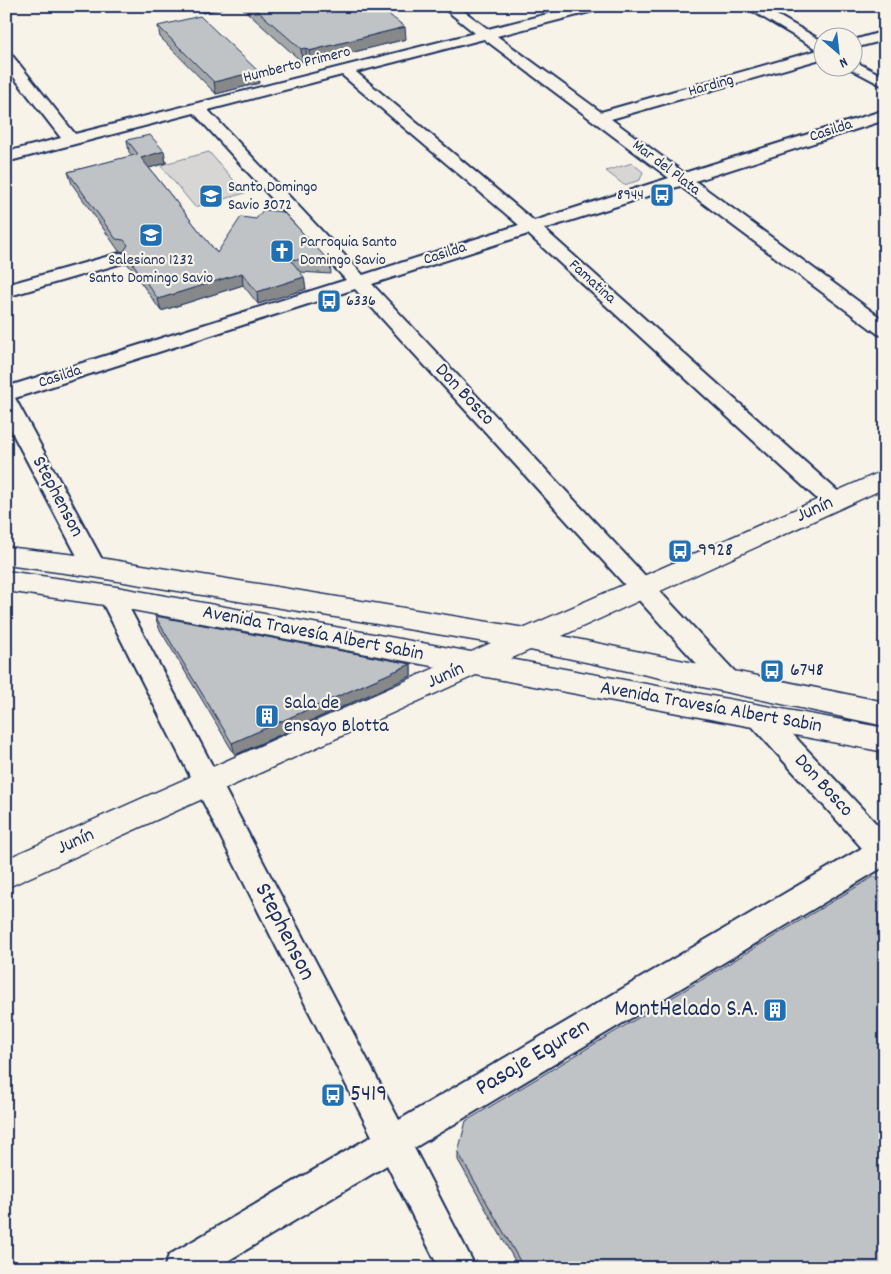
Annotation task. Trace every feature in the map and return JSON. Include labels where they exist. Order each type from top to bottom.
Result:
[{"type":"main road","name":"Junín","points":[[6,874],[885,478]]},
{"type":"main road","name":"Avenida Travesía Albert Sabin","points":[[6,556],[94,567],[528,639],[885,714]]},
{"type":"main road","name":"Avenida Travesía Albert Sabin","points":[[6,581],[112,596],[885,740]]},
{"type":"street","name":"Mar del Plata","points":[[448,6],[885,330]]},
{"type":"street","name":"Humberto Primero","points":[[6,157],[596,6]]},
{"type":"street","points":[[751,6],[814,42]]},
{"type":"street","points":[[864,41],[885,35]]},
{"type":"street","name":"Harding","points":[[599,118],[814,56]]},
{"type":"street","points":[[6,57],[71,140]]},
{"type":"street","name":"Famatina","points":[[345,70],[531,227],[834,501]]},
{"type":"street","points":[[864,71],[885,83]]},
{"type":"street","name":"Don Bosco","points":[[198,108],[729,682]]},
{"type":"street","name":"Casilda","points":[[6,394],[885,115]]},
{"type":"street","points":[[6,291],[120,258]]},
{"type":"street","name":"Stephenson","points":[[6,401],[94,567]]},
{"type":"street","name":"Stephenson","points":[[112,596],[458,1268]]},
{"type":"street","name":"Don Bosco","points":[[761,718],[884,851]]},
{"type":"street","name":"Pasaje Eguren","points":[[182,1268],[884,851]]},
{"type":"shaded area","points":[[209,152],[245,193],[195,207],[160,165]]},
{"type":"shaded area","points":[[632,163],[643,172],[640,180],[624,185],[606,171]]},
{"type":"building","points":[[252,6],[378,6],[405,27],[309,51],[306,48],[301,49]]},
{"type":"building","points":[[200,16],[258,71],[214,82],[158,26]]},
{"type":"building","name":"Salesiano 1232 Santo Domingo Savio","points":[[150,135],[164,151],[141,158],[217,253],[241,217],[256,219],[263,210],[283,212],[330,262],[290,259],[304,277],[257,292],[242,273],[158,299],[124,251],[128,245],[124,240],[116,239],[68,172],[138,154],[127,140]]},
{"type":"building","name":"Sala de ensayo Blotta","points":[[155,616],[411,664],[232,743]]},
{"type":"building","name":"MontHelado S.A.","points":[[873,877],[885,879],[885,1268],[524,1268],[458,1152],[466,1121]]},
{"type":"place","name":"8944","points":[[662,195]]},
{"type":"place","name":"Santo Domingo Savio 3072","points":[[211,196]]},
{"type":"place","name":"Salesiano 1232 Santo Domingo Savio","points":[[151,235]]},
{"type":"place","name":"Parroquia Santo Domingo Savio","points":[[282,251]]},
{"type":"place","name":"6336","points":[[329,301]]},
{"type":"place","name":"9928","points":[[680,551]]},
{"type":"place","name":"6748","points":[[772,671]]},
{"type":"place","name":"Sala de ensayo Blotta","points":[[267,716]]},
{"type":"place","name":"MontHelado S.A.","points":[[775,1010]]},
{"type":"place","name":"5419","points":[[333,1095]]}]
